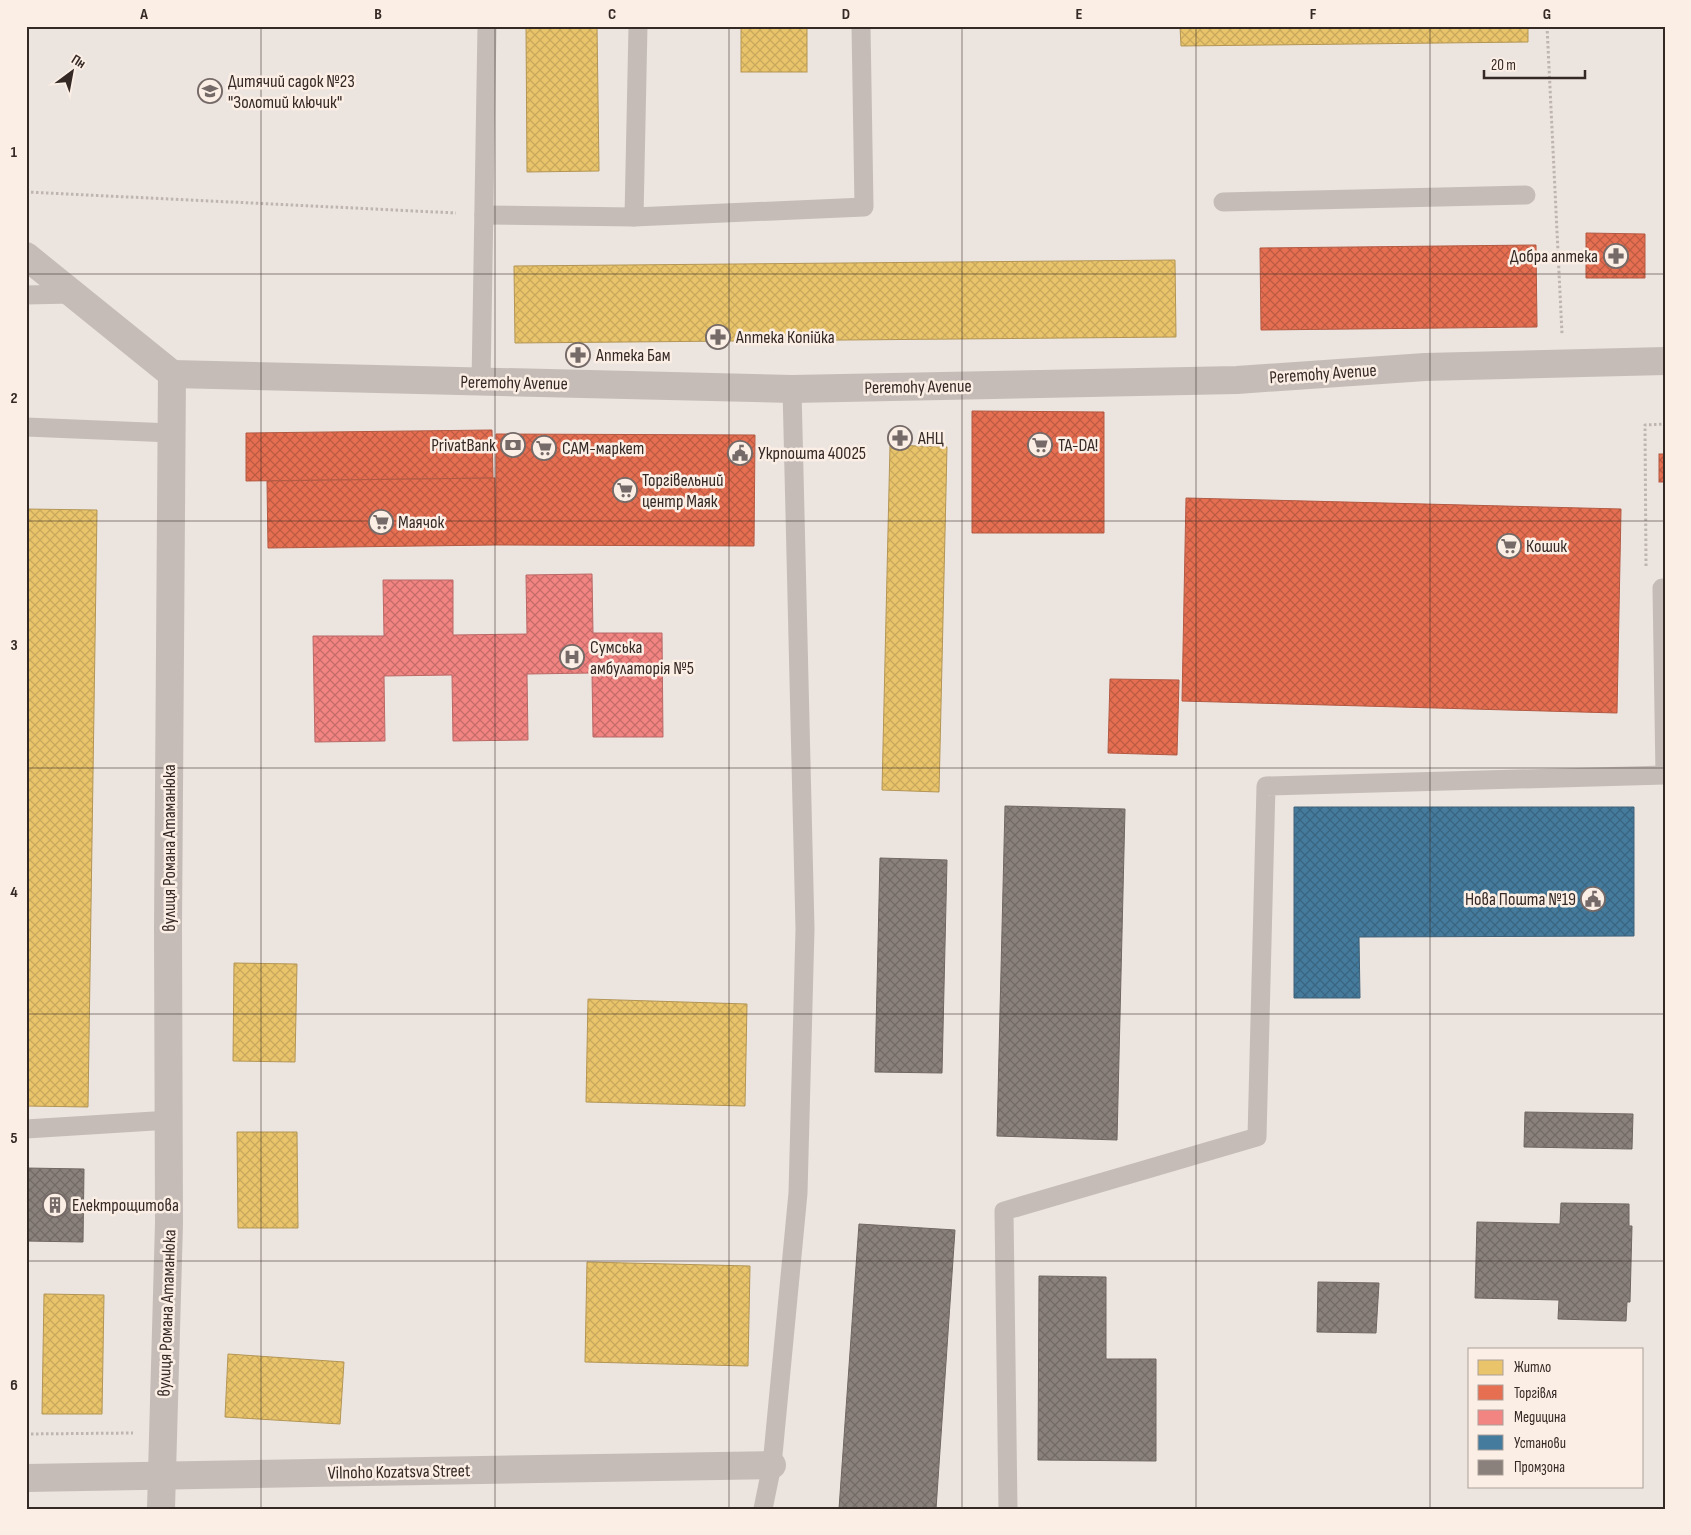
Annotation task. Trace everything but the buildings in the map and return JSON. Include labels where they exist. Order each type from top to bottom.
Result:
[{"type":"street","points":[[26,256],[172,374]]},
{"type":"street","name":"Peremohy Avenue","points":[[172,374],[792,389],[1237,380],[1425,367],[1665,361]]},
{"type":"street","name":"вулиця Романа Атаманюка","points":[[161,1509],[169,1224],[168,918],[172,374]]},
{"type":"street","name":"Vilnoho Kozatsva Street","points":[[26,1478],[772,1465]]},
{"type":"lane","points":[[481,382],[487,26]]},
{"type":"lane","points":[[634,217],[638,26]]},
{"type":"lane","points":[[484,214],[634,217],[864,206],[861,26]]},
{"type":"lane","points":[[1223,202],[1526,195]]},
{"type":"lane","points":[[26,295],[73,294]]},
{"type":"lane","points":[[763,1509],[772,1465],[798,1193],[805,929],[792,389]]},
{"type":"lane","points":[[26,427],[172,434]]},
{"type":"lane","points":[[1008,1509],[1004,1211],[1257,1137],[1266,786],[1665,775],[1662,588]]},
{"type":"lane","points":[[26,1129],[170,1120]]},
{"type":"path","points":[[1547,26],[1564,364]]},
{"type":"path","points":[[26,192],[484,214]]},
{"type":"path","points":[[1662,588],[1646,588],[1645,425],[1665,424]]},
{"type":"path","points":[[26,1434],[163,1433]]},
{"type":"place","name":"Дитячий садок №23 \"Золотий ключик\"","points":[[210,91]]},
{"type":"place","name":"Добра аптека","points":[[1616,256]]},
{"type":"place","name":"Аптека Копійка","points":[[718,337]]},
{"type":"place","name":"Аптека Бам","points":[[578,355]]},
{"type":"place","name":"АНЦ","points":[[900,438]]},
{"type":"place","name":"PrivatBank","points":[[513,445]]},
{"type":"place","name":"TA-DA!","points":[[1040,445]]},
{"type":"place","name":"САМ-маркет","points":[[544,448]]},
{"type":"place","name":"Укрпошта 40025","points":[[740,453]]},
{"type":"place","name":"Торгівельний центр Маяк","points":[[625,490]]},
{"type":"place","name":"Маячок","points":[[381,522]]},
{"type":"place","name":"Кошик","points":[[1509,546]]},
{"type":"place","name":"Сумська амбулаторія №5","points":[[572,657]]},
{"type":"place","name":"Нова Пошта №19","points":[[1593,899]]},
{"type":"place","name":"Електрощитова","points":[[55,1205]]}]
